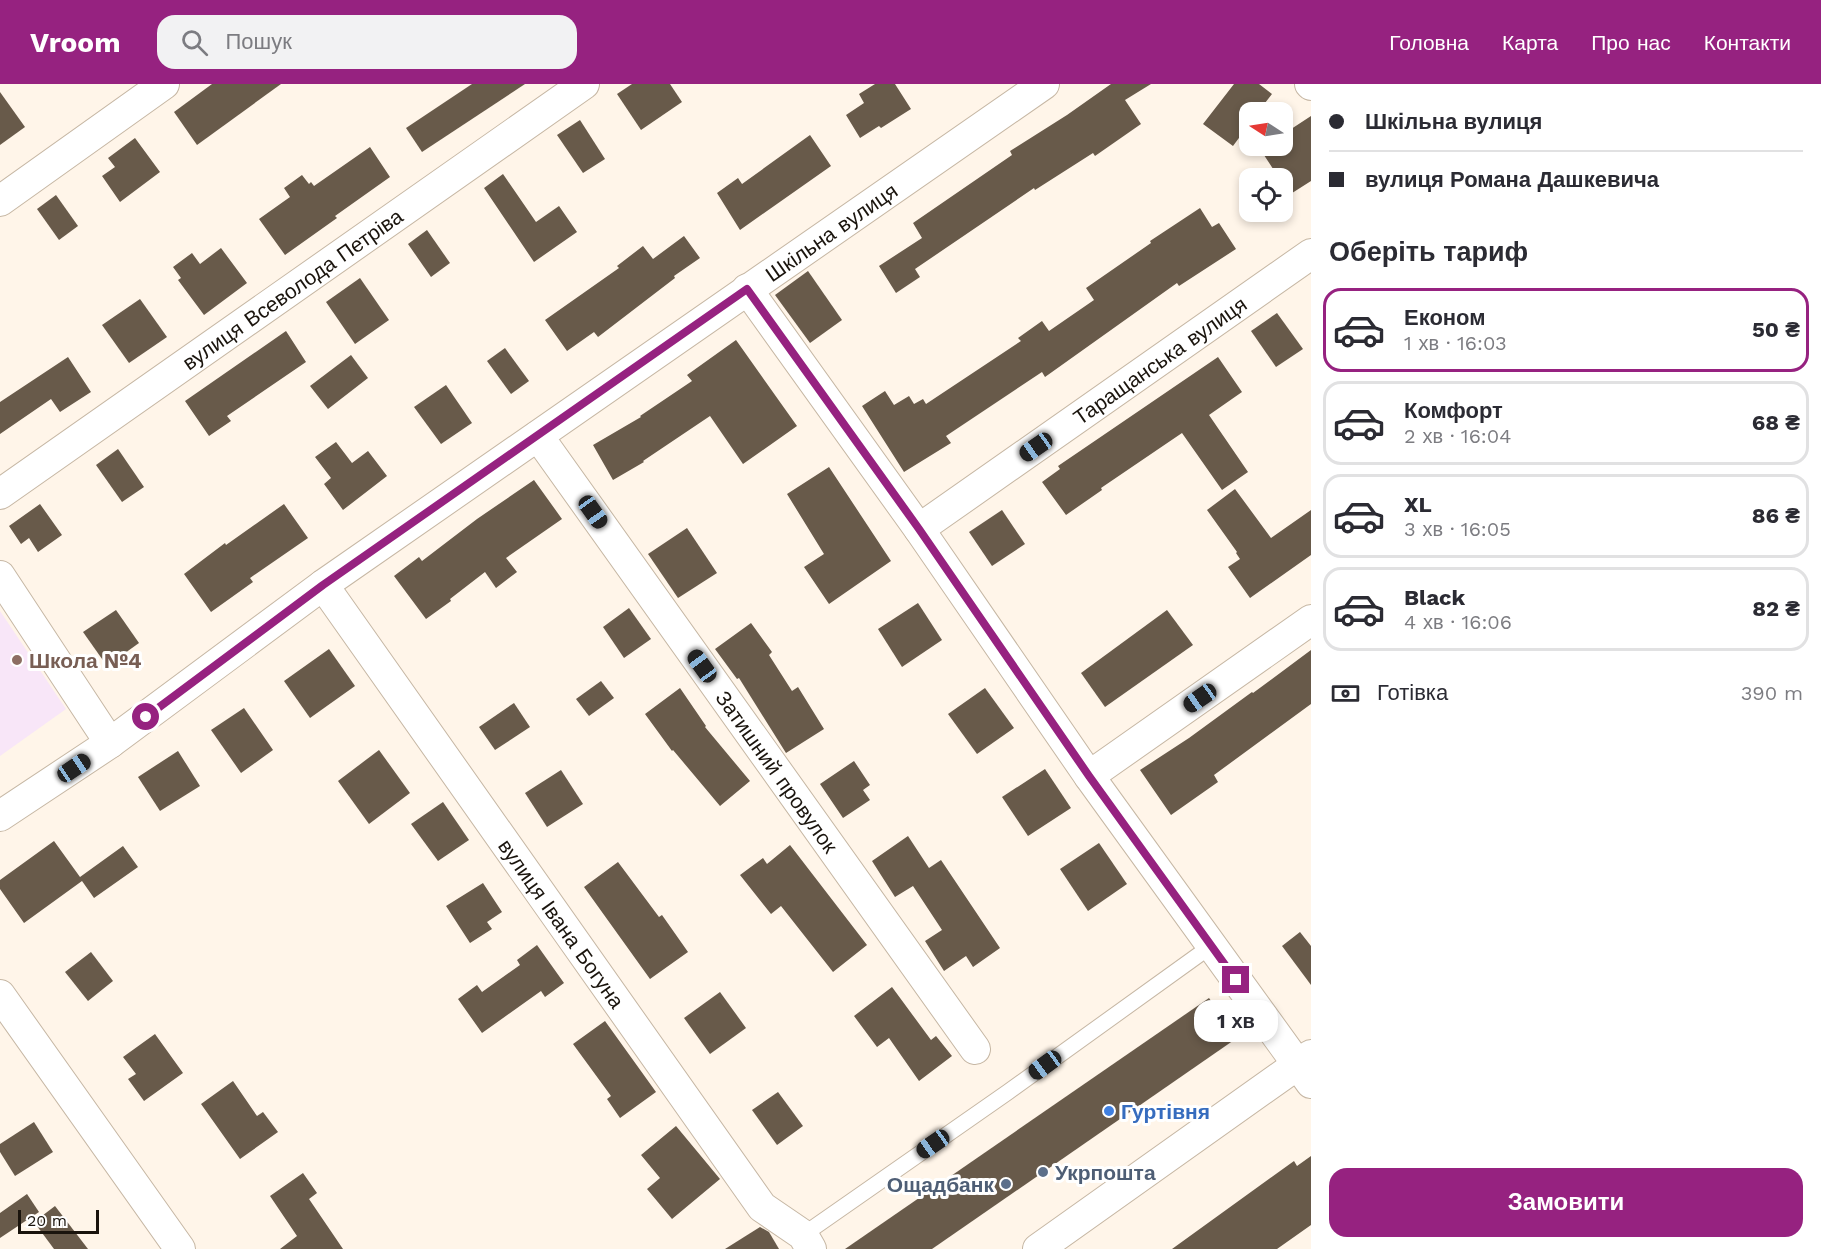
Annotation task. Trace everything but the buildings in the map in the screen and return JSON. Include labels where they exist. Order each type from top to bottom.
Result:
[{"type":"street","points":[[0,201],[164,84]]},
{"type":"street","name":"вулиця Всеволода Петріва","points":[[0,494],[584,84]]},
{"type":"street","name":"Шкільна вулиця","points":[[0,816],[110,743],[323,585],[1044,84]]},
{"type":"street","name":"Таращанська вулиця","points":[[919,529],[1311,254]]},
{"type":"street","points":[[747,289],[919,529],[1089,776],[1212,946],[1307,1067],[1038,1249]]},
{"type":"street","name":"Затишний провулок","points":[[538,436],[975,1049]]},
{"type":"street","points":[[0,576],[110,743]]},
{"type":"street","name":"вулиця Івана Богуна","points":[[323,585],[762,1207],[807,1242]]},
{"type":"street","points":[[1089,776],[1311,620]]},
{"type":"street","points":[[0,995],[180,1249]]},
{"type":"lane","points":[[807,1242],[998,1099],[1212,946]]},
{"type":"shaded area","name":"Школа №4","points":[[0,611],[66,709],[0,756]]},
{"type":"place","name":"Школа №4","points":[[17,660]]},
{"type":"place","name":"Гуртівня","points":[[1109,1111]]},
{"type":"place","name":"Укрпошта","points":[[1043,1172]]},
{"type":"place","name":"Ощадбанк","points":[[1006,1184]]},
{"type":"route","points":[[146,717],[323,585],[747,289],[919,529],[1089,776],[1236,980]]}]
